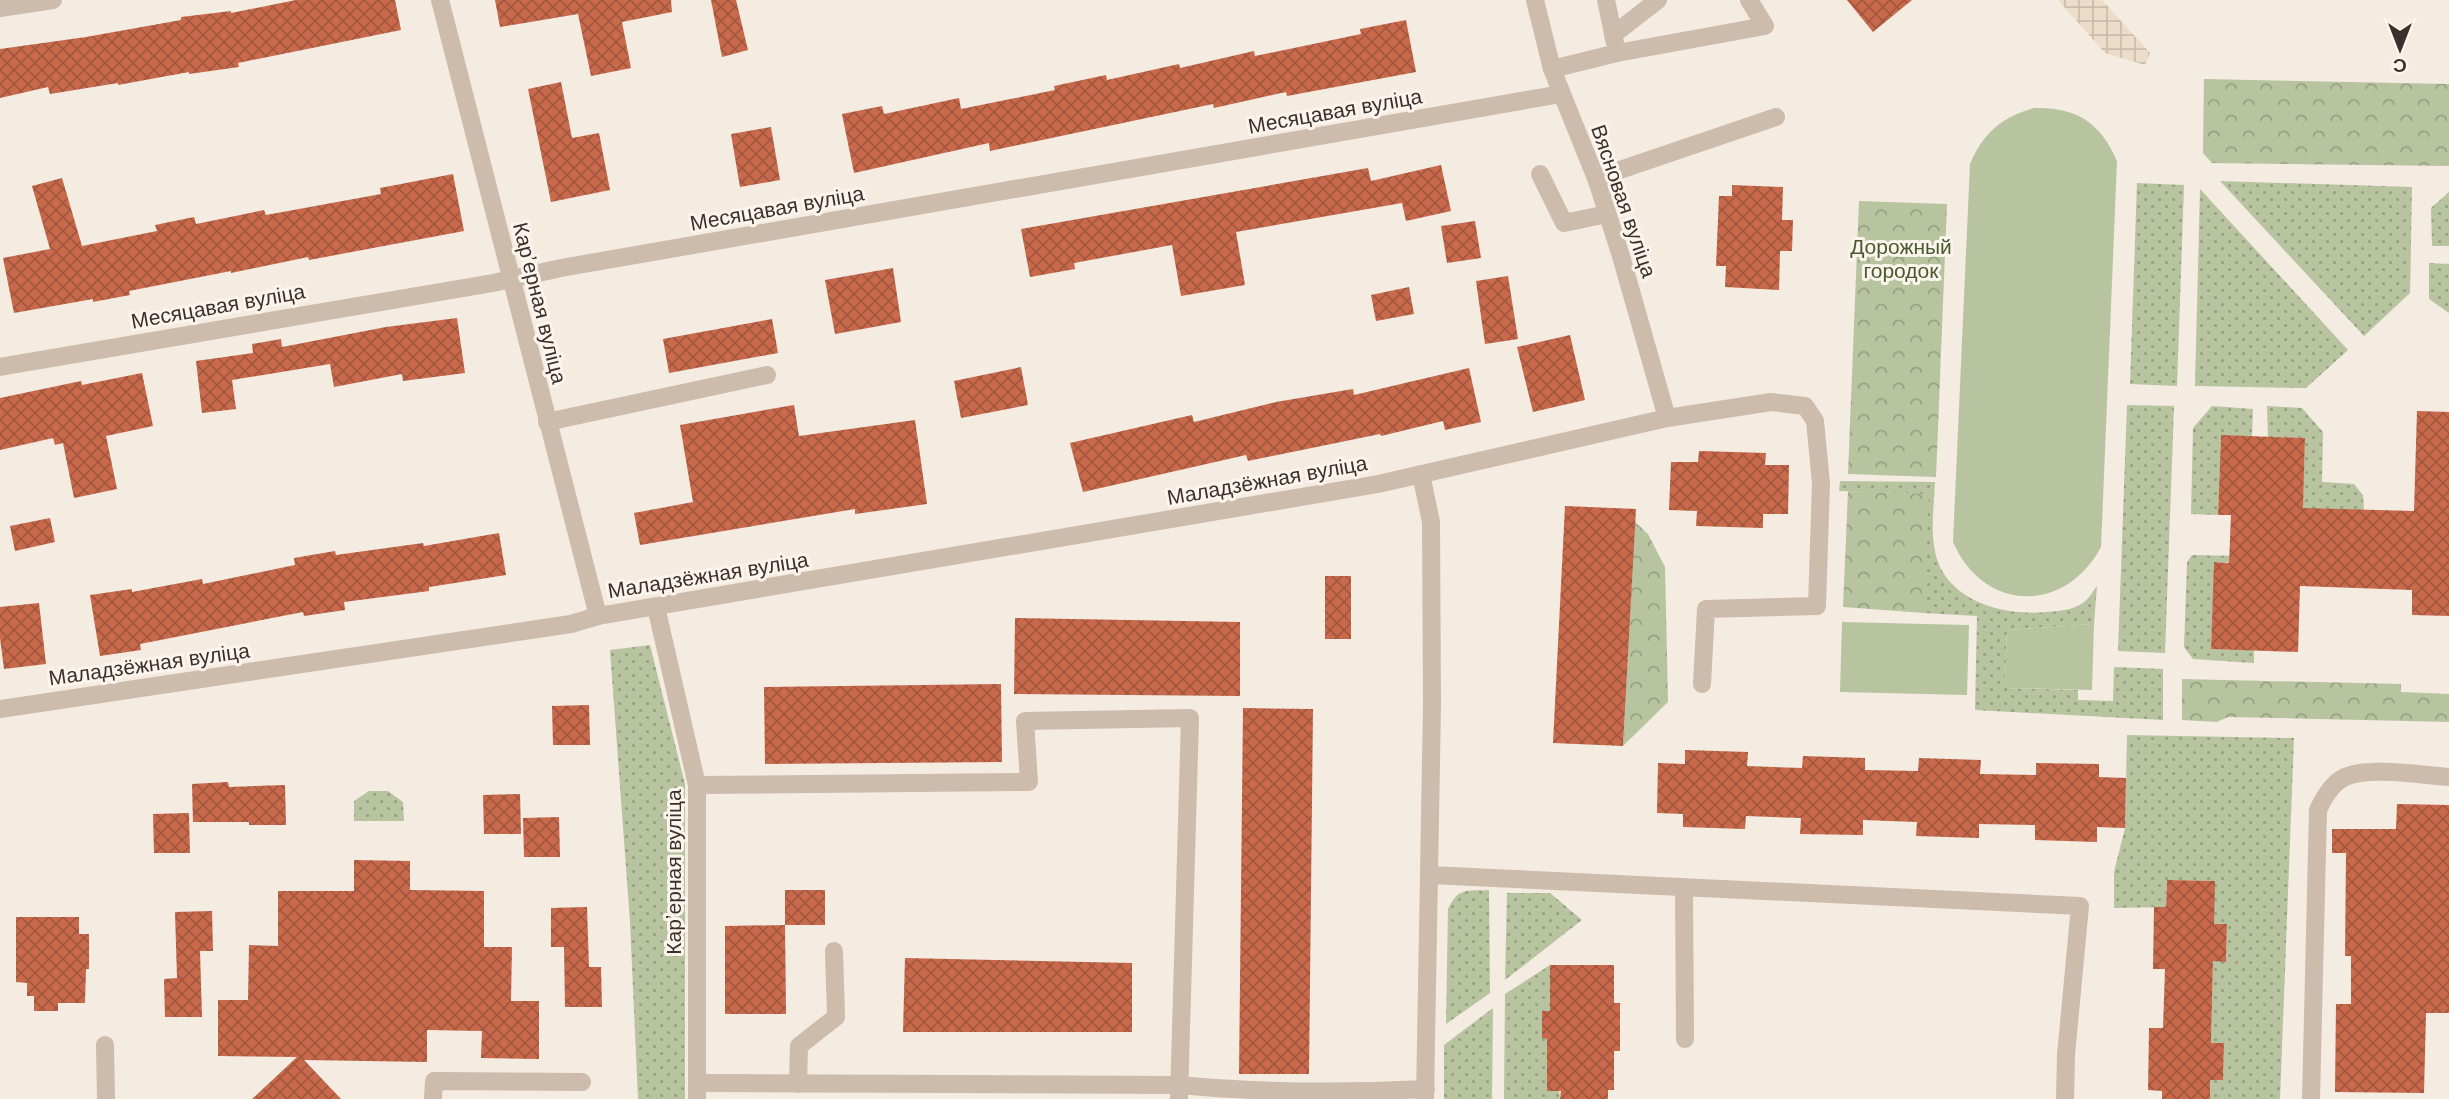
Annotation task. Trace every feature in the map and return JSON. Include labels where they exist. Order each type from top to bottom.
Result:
[{"type":"street","points":[[0,9],[53,0]]},
{"type":"street","name":"Карʼерная вуліца","points":[[440,0],[598,616]]},
{"type":"street","name":"Вясновая вуліца","points":[[1535,0],[1552,69],[1608,214],[1667,418]]},
{"type":"street","points":[[1606,0],[1617,53]]},
{"type":"street","points":[[1613,35],[1658,0]]},
{"type":"street","points":[[1552,69],[1617,53],[1765,26],[1749,0]]},
{"type":"street","name":"Месяцавая вуліца","points":[[0,367],[510,280],[574,266],[1561,94]]},
{"type":"street","points":[[1597,181],[1611,173],[1776,117]]},
{"type":"street","points":[[1540,174],[1564,223],[1608,214]]},
{"type":"street","points":[[547,422],[767,375]]},
{"type":"street","name":"Маладзёжная вуліца","points":[[0,709],[558,626],[598,616],[1365,486],[1667,418],[1771,402],[1805,407],[1815,421],[1821,483],[1817,607],[1706,609],[1702,684]]},
{"type":"street","points":[[697,1091],[798,1084],[940,1091],[1232,1090],[1425,1094],[1430,875],[1431,522],[1421,474]]},
{"type":"street","name":"Карʼерная вуліца","points":[[656,607],[697,785],[697,1091]]},
{"type":"street","points":[[697,785],[1029,782],[1026,721],[1190,718],[1179,1092]]},
{"type":"street","points":[[2311,1099],[2318,810],[2326,793],[2343,777],[2363,772],[2449,777]]},
{"type":"street","points":[[1430,875],[2080,906],[2064,1099]]},
{"type":"street","points":[[1684,888],[1685,1039]]},
{"type":"street","points":[[798,1084],[799,1046],[836,1017],[834,951]]},
{"type":"street","points":[[105,1045],[106,1099]]},
{"type":"street","points":[[433,1099],[433,1081],[582,1082]]},
{"type":"green space","points":[[2204,79],[2449,84],[2449,166],[2212,163],[2203,153]]},
{"type":"green space","points":[[2034,108],[2062,110],[2085,119],[2103,136],[2117,161],[2101,547],[2086,569],[2067,584],[2047,594],[2025,596],[2004,592],[1984,582],[1967,565],[1953,542],[1970,164],[1981,143],[1995,128],[2012,116]]},
{"type":"green space","points":[[2220,181],[2412,187],[2410,293],[2364,336]]},
{"type":"green space","points":[[2137,183],[2184,185],[2177,386],[2130,384]]},
{"type":"green space","points":[[2200,189],[2348,350],[2306,388],[2195,386]]},
{"type":"green space","points":[[2449,192],[2449,246],[2432,246],[2431,208]]},
{"type":"green space","name":"Дорожный городок","points":[[1859,201],[1947,204],[1936,477],[1848,474]]},
{"type":"green space","points":[[2429,263],[2449,264],[2449,313],[2429,299]]},
{"type":"green space","points":[[2127,405],[2174,406],[2165,653],[2118,651]]},
{"type":"green space","points":[[2212,406],[2253,409],[2252,436],[2221,436],[2218,515],[2191,514],[2193,428]]},
{"type":"green space","points":[[2267,406],[2302,408],[2323,432],[2322,482],[2354,484],[2363,495],[2364,510],[2302,529],[2305,438],[2268,437]]},
{"type":"green space","points":[[1840,481],[1935,482],[1933,533],[1938,562],[1956,588],[1984,604],[2016,612],[2061,611],[2083,603],[2097,586],[2094,624],[2007,630],[2005,688],[2078,690],[2078,700],[2113,701],[2114,667],[2163,669],[2163,720],[1975,710],[1977,616],[1924,613],[1920,494],[1839,491]]},
{"type":"green space","points":[[1848,491],[1929,494],[1924,613],[1843,607]]},
{"type":"green space","points":[[1635,522],[1648,534],[1665,567],[1668,702],[1623,746]]},
{"type":"green space","points":[[2192,555],[2244,556],[2244,563],[2215,562],[2211,649],[2254,650],[2254,663],[2193,659],[2184,647],[2187,562]]},
{"type":"green space","points":[[1842,622],[1969,625],[1967,695],[1840,692]]},
{"type":"green space","points":[[2094,624],[2092,690],[2005,688],[2007,630]]},
{"type":"green space","points":[[650,645],[685,784],[685,1099],[638,1099],[630,922],[610,650]]},
{"type":"green space","points":[[2182,679],[2401,684],[2401,692],[2449,694],[2449,722],[2228,717],[2217,722],[2182,720]]},
{"type":"green space","points":[[2127,735],[2294,738],[2280,1099],[2210,1099],[2210,1080],[2223,1080],[2224,1043],[2211,1043],[2213,961],[2226,961],[2227,924],[2214,924],[2214,881],[2167,880],[2166,907],[2114,908],[2114,872],[2125,828]]},
{"type":"green space","points":[[369,791],[388,791],[403,802],[404,821],[354,821],[354,801]]},
{"type":"green space","points":[[1489,890],[1490,993],[1446,1024],[1448,909],[1456,897],[1464,892]]},
{"type":"green space","points":[[1507,893],[1550,893],[1582,920],[1505,980]]},
{"type":"green space","points":[[1550,965],[1553,1011],[1542,1012],[1542,1038],[1554,1039],[1560,1099],[1504,1099],[1505,994]]},
{"type":"green space","points":[[1493,1008],[1492,1099],[1444,1099],[1444,1045]]},
{"type":"shaded area","points":[[2058,0],[2102,0],[2150,53],[2145,65],[2105,53]]},
{"type":"building","points":[[296,0],[395,0],[401,30],[238,63],[239,67],[189,72],[50,94],[48,87],[0,98],[0,49],[86,37],[181,20],[181,17],[231,13]]},
{"type":"building","points":[[495,0],[671,0],[672,12],[622,22],[631,68],[591,76],[578,14],[500,27]]},
{"type":"building","points":[[711,0],[736,0],[748,50],[722,57]]},
{"type":"building","points":[[1847,0],[1912,0],[1873,32]]},
{"type":"building","points":[[1406,20],[1416,72],[1287,96],[1286,92],[1214,108],[1213,104],[990,151],[989,143],[854,173],[842,114],[882,106],[884,114],[959,98],[961,109],[1055,90],[1054,86],[1106,75],[1107,80],[1179,64],[1180,68],[1254,51],[1255,56],[1361,34],[1360,29]]},
{"type":"building","points":[[561,82],[572,138],[599,133],[610,190],[551,202],[528,89]]},
{"type":"building","points":[[771,127],[780,180],[740,187],[731,134]]},
{"type":"building","points":[[1441,165],[1451,211],[1406,221],[1402,203],[1236,232],[1245,285],[1181,296],[1172,245],[1074,263],[1075,269],[1030,277],[1021,229],[1368,168],[1371,181]]},
{"type":"building","points":[[453,174],[464,231],[309,260],[308,257],[231,271],[129,291],[130,295],[93,302],[93,299],[14,313],[3,258],[50,249],[32,186],[62,178],[82,246],[157,231],[155,225],[194,217],[196,224],[264,210],[266,215],[381,194],[380,188]]},
{"type":"building","points":[[1732,185],[1783,187],[1782,220],[1793,220],[1792,251],[1780,251],[1779,290],[1725,287],[1726,266],[1716,266],[1719,196],[1732,196]]},
{"type":"building","points":[[1475,221],[1481,258],[1447,263],[1441,226]]},
{"type":"building","points":[[893,268],[901,322],[835,334],[825,280]]},
{"type":"building","points":[[1508,276],[1518,339],[1485,344],[1476,281]]},
{"type":"building","points":[[1409,287],[1414,314],[1376,321],[1371,295]]},
{"type":"building","points":[[457,318],[465,373],[403,381],[402,374],[334,387],[330,364],[232,380],[236,409],[202,413],[196,361],[253,353],[252,344],[281,339],[282,347],[386,327]]},
{"type":"building","points":[[772,319],[778,353],[669,373],[663,339]]},
{"type":"building","points":[[1570,335],[1585,400],[1533,412],[1517,347]]},
{"type":"building","points":[[1021,367],[1028,405],[961,418],[954,381]]},
{"type":"building","points":[[1469,368],[1481,422],[1445,430],[1443,421],[1381,436],[1380,434],[1248,461],[1246,455],[1083,492],[1070,443],[1192,415],[1194,422],[1276,402],[1353,389],[1354,395]]},
{"type":"building","points":[[142,373],[153,426],[106,436],[117,489],[74,498],[63,443],[55,445],[53,438],[0,450],[0,398],[81,381],[82,385]]},
{"type":"building","points":[[794,405],[799,436],[915,420],[927,504],[855,514],[855,509],[640,545],[634,513],[693,502],[680,425]]},
{"type":"building","points":[[2417,411],[2449,412],[2449,616],[2412,615],[2412,590],[2300,586],[2298,652],[2211,649],[2214,562],[2229,563],[2231,515],[2218,515],[2221,435],[2305,438],[2303,508],[2414,511]]},
{"type":"building","points":[[1699,451],[1766,453],[1765,465],[1789,465],[1788,514],[1763,514],[1763,528],[1696,526],[1697,511],[1669,510],[1671,462],[1698,462]]},
{"type":"building","points":[[1565,506],[1636,509],[1623,746],[1553,743]]},
{"type":"building","points":[[50,518],[55,542],[15,551],[10,526]]},
{"type":"building","points":[[499,533],[506,575],[429,587],[429,591],[344,602],[345,610],[304,616],[303,612],[140,644],[141,650],[100,656],[90,595],[132,589],[132,592],[202,579],[203,584],[295,565],[294,558],[335,551],[336,555],[423,543],[424,546]]},
{"type":"building","points":[[1325,576],[1351,576],[1351,639],[1325,639]]},
{"type":"building","points":[[39,603],[46,664],[4,669],[0,607]]},
{"type":"building","points":[[1015,618],[1240,622],[1240,696],[1014,694]]},
{"type":"building","points":[[1001,684],[1002,762],[765,764],[764,687]]},
{"type":"building","points":[[589,705],[590,745],[553,745],[552,706]]},
{"type":"building","points":[[1243,708],[1313,709],[1309,1074],[1239,1074]]},
{"type":"building","points":[[1685,750],[1748,752],[1747,766],[1802,768],[1803,756],[1865,758],[1865,770],[1918,771],[1919,758],[1981,760],[1980,774],[2036,775],[2036,763],[2099,764],[2099,777],[2126,778],[2125,828],[2097,827],[2097,842],[2035,840],[2035,825],[1979,824],[1979,838],[1916,836],[1917,822],[1863,820],[1863,835],[1800,834],[1801,818],[1746,816],[1745,829],[1683,827],[1683,814],[1657,813],[1658,763],[1685,764]]},
{"type":"building","points":[[228,782],[229,787],[285,785],[286,825],[193,822],[192,784]]},
{"type":"building","points":[[520,794],[521,834],[484,834],[483,795]]},
{"type":"building","points":[[2397,804],[2449,805],[2449,1013],[2426,1013],[2424,1093],[2335,1092],[2336,1004],[2351,1004],[2351,956],[2345,956],[2346,853],[2332,853],[2332,829],[2396,829]]},
{"type":"building","points":[[189,813],[190,853],[154,853],[153,814]]},
{"type":"building","points":[[559,817],[560,857],[524,857],[523,818]]},
{"type":"building","points":[[354,860],[410,861],[410,890],[484,891],[484,947],[512,947],[511,1001],[539,1001],[539,1059],[481,1058],[482,1031],[427,1030],[427,1062],[304,1060],[341,1099],[252,1099],[297,1057],[218,1056],[218,1000],[248,1000],[249,945],[278,946],[278,891],[354,891]]},
{"type":"building","points":[[2167,880],[2215,881],[2214,924],[2227,924],[2226,962],[2213,961],[2211,1043],[2224,1043],[2223,1080],[2210,1080],[2210,1099],[2162,1099],[2162,1091],[2148,1090],[2149,1028],[2163,1028],[2165,969],[2153,969],[2154,907],[2166,907]]},
{"type":"building","points":[[785,890],[825,890],[825,925],[785,925]]},
{"type":"building","points":[[587,907],[589,967],[601,967],[602,1007],[565,1007],[564,947],[551,947],[551,908]]},
{"type":"building","points":[[212,911],[213,951],[200,951],[202,1017],[165,1017],[164,979],[177,978],[175,912]]},
{"type":"building","points":[[16,917],[79,917],[79,934],[89,934],[85,1003],[58,1003],[58,1011],[34,1011],[34,996],[27,996],[27,983],[16,982]]},
{"type":"building","points":[[785,925],[786,1014],[725,1014],[725,926]]},
{"type":"building","points":[[905,958],[1132,963],[1132,1032],[903,1032]]},
{"type":"building","points":[[1550,965],[1614,965],[1614,1003],[1620,1003],[1620,1051],[1614,1051],[1614,1090],[1608,1090],[1608,1099],[1560,1099],[1561,1091],[1547,1091],[1547,1039],[1542,1038],[1542,1011],[1550,1011]]}]
